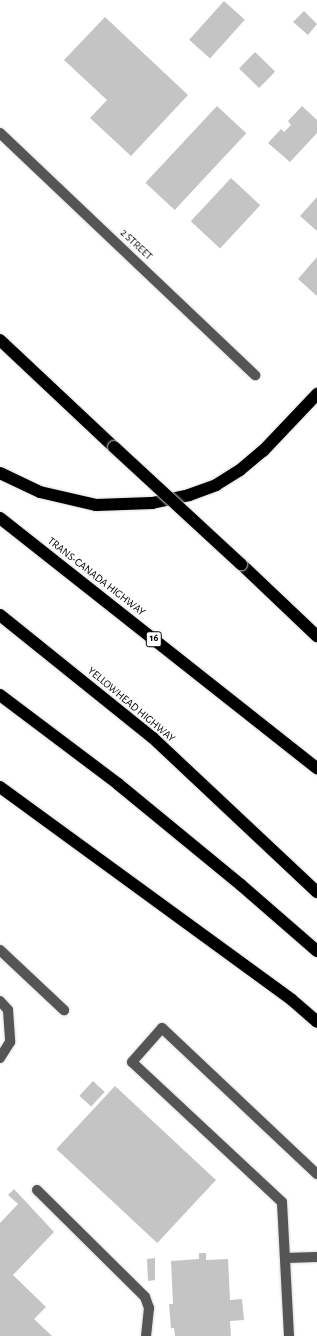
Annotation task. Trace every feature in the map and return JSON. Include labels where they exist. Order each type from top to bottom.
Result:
[{"type":"highway","points":[[0,340],[317,636]]},
{"type":"highway","points":[[0,349],[39,378]]},
{"type":"highway","points":[[0,473],[40,492],[96,505],[152,503],[189,495],[216,484],[240,470],[263,451],[317,394]]},
{"type":"highway","name":"TRANS-CANADA HIGHWAY","points":[[0,518],[317,768]]},
{"type":"highway","name":"YELLOWHEAD HIGHWAY","points":[[0,615],[153,738],[317,892]]},
{"type":"highway","points":[[0,695],[124,789],[241,885],[317,951]]},
{"type":"highway","points":[[0,787],[292,1000],[317,1022]]},
{"type":"street","name":"2 STREET","points":[[0,133],[255,375]]},
{"type":"street","points":[[0,965],[4,953],[64,1010]]},
{"type":"street","points":[[0,1001],[8,1010],[10,1042],[0,1058]]},
{"type":"street","points":[[289,1336],[282,1202],[132,1062],[162,1028],[317,1174]]},
{"type":"street","points":[[37,1190],[145,1297],[149,1308],[146,1336]]},
{"type":"street","points":[[285,1258],[317,1257]]},
{"type":"building","points":[[224,1],[245,20],[210,58],[189,40]]},
{"type":"building","points":[[304,11],[317,24],[308,35],[293,22]]},
{"type":"building","points":[[105,17],[188,95],[131,156],[90,118],[107,100],[64,60]]},
{"type":"building","points":[[255,52],[275,71],[259,88],[239,69]]},
{"type":"building","points":[[217,106],[246,133],[175,210],[145,183]]},
{"type":"building","points":[[302,106],[317,120],[317,133],[290,162],[268,143],[281,129],[284,132],[291,125],[288,121]]},
{"type":"building","points":[[231,178],[260,205],[220,248],[191,221]]},
{"type":"building","points":[[317,197],[317,231],[300,216]]},
{"type":"building","points":[[317,257],[317,296],[298,279]]},
{"type":"building","points":[[93,1081],[105,1092],[91,1107],[79,1096]]},
{"type":"building","points":[[115,1086],[216,1180],[157,1243],[56,1149]]},
{"type":"building","points":[[14,1189],[54,1232],[13,1275],[46,1307],[34,1319],[52,1336],[0,1336],[0,1223],[18,1204],[8,1195]]},
{"type":"building","points":[[199,1253],[206,1253],[206,1260],[228,1259],[230,1300],[242,1299],[244,1320],[230,1321],[231,1336],[175,1336],[174,1328],[171,1328],[169,1304],[173,1304],[171,1261],[199,1259]]},
{"type":"building","points":[[155,1258],[155,1280],[148,1281],[147,1259]]}]
